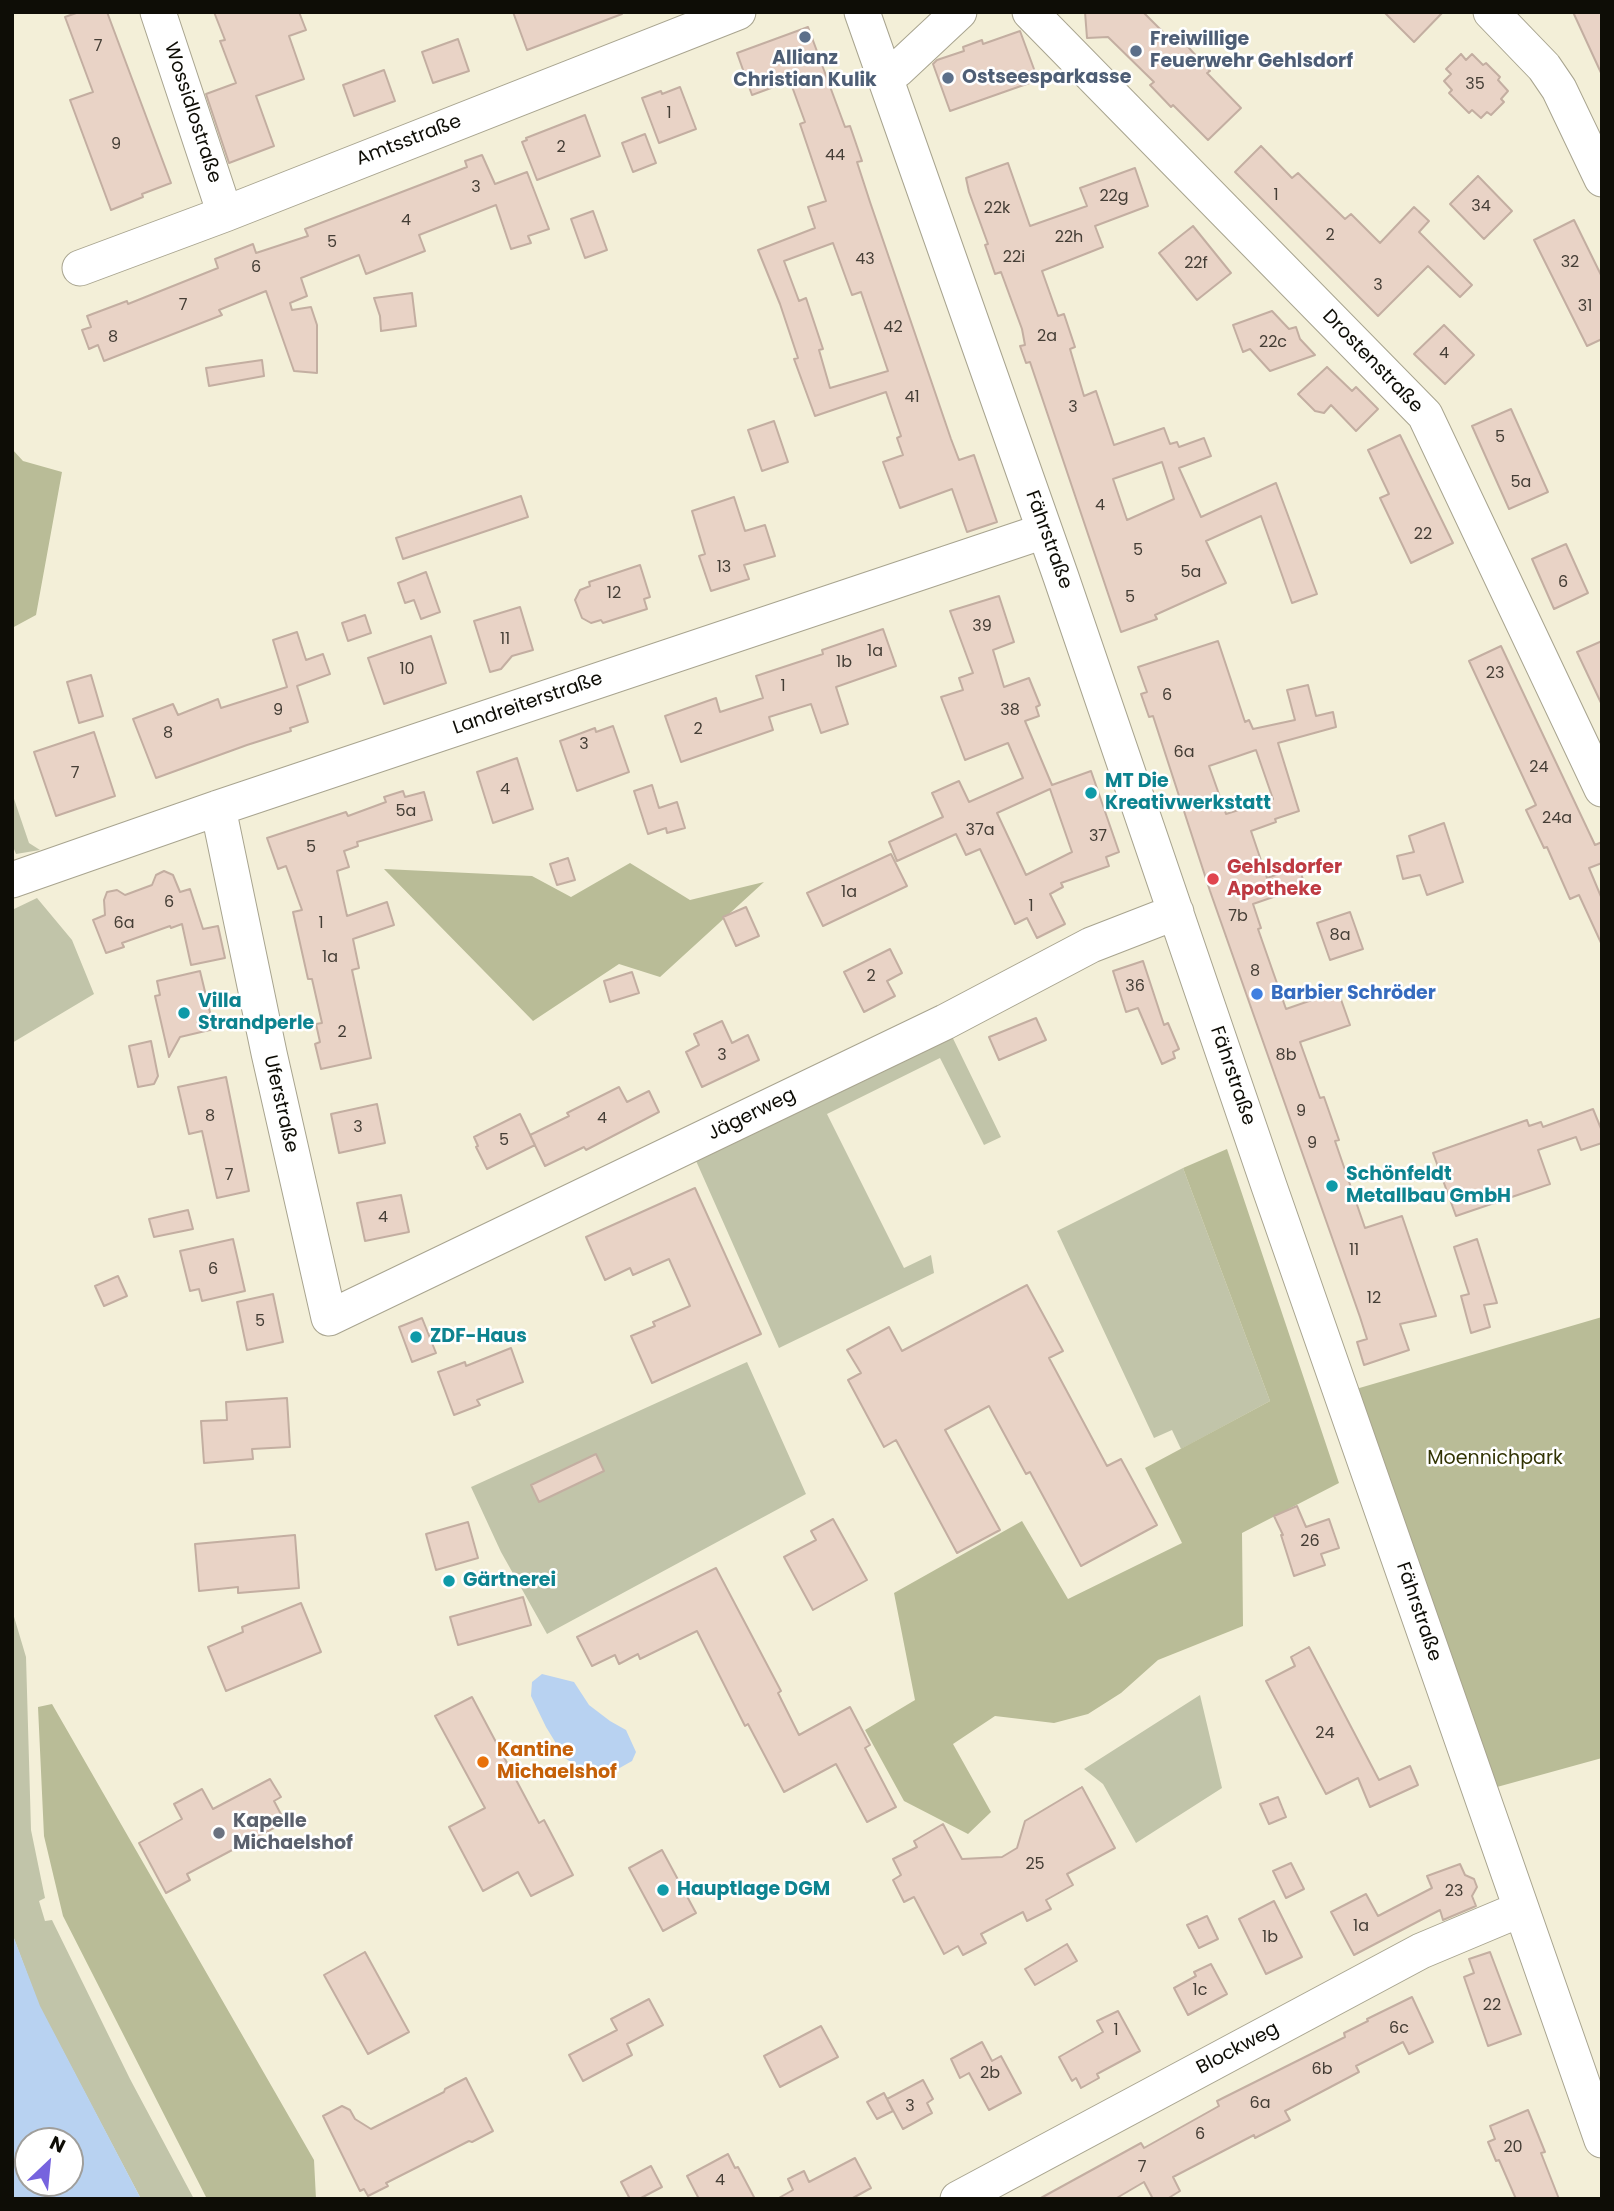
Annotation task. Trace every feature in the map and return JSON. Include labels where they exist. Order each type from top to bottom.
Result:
[{"type":"street","name":"Wossidlostraße","points":[[158,12],[225,214]]},
{"type":"street","name":"Amtsstraße","points":[[79,268],[225,214],[738,12]]},
{"type":"street","name":"Fährstraße","points":[[862,12],[1602,2140]]},
{"type":"street","points":[[884,75],[897,70],[959,12]]},
{"type":"street","name":"Drostenstraße","points":[[1030,12],[1425,415],[1602,789]]},
{"type":"street","points":[[1491,12],[1544,67],[1559,89],[1602,179]]},
{"type":"street","name":"Landreiterstraße","points":[[12,880],[218,808],[1044,531]]},
{"type":"street","name":"Uferstraße","points":[[218,808],[269,1053],[329,1318]]},
{"type":"street","name":"Jägerweg","points":[[329,1318],[946,1022],[1091,945],[1175,912]]},
{"type":"street","name":"Blockweg","points":[[958,2199],[1421,1951],[1521,1909]]},
{"type":"green space","points":[[12,449],[23,461],[62,472],[36,615],[12,628]]},
{"type":"green space","points":[[12,793],[29,843],[40,850],[16,854],[12,844]]},
{"type":"green space","points":[[630,863],[690,900],[764,882],[660,977],[619,964],[533,1021],[384,869],[532,876],[571,897]]},
{"type":"green space","points":[[37,898],[72,940],[94,994],[12,1043],[12,910]]},
{"type":"green space","points":[[945,1022],[1001,1137],[984,1145],[940,1058],[827,1114],[904,1268],[931,1255],[934,1273],[779,1348],[689,1145]]},
{"type":"green space","points":[[1227,1149],[1339,1483],[1242,1533],[1243,1626],[1158,1660],[1121,1693],[1088,1714],[1054,1723],[995,1716],[953,1744],[991,1812],[968,1834],[904,1801],[865,1730],[915,1700],[894,1593],[1022,1521],[1068,1599],[1182,1543],[1145,1468],[1270,1401],[1183,1168]]},
{"type":"green space","points":[[1183,1168],[1270,1401],[1181,1449],[1172,1430],[1154,1438],[1057,1231]]},
{"type":"green space","name":"Moennichpark","points":[[1602,1317],[1602,1758],[1497,1787],[1356,1389]]},
{"type":"green space","points":[[747,1362],[806,1494],[547,1634],[501,1552],[471,1487]]},
{"type":"green space","points":[[12,1610],[26,1657],[31,1830],[45,1898],[39,1901],[45,1921],[52,1920],[130,2079],[194,2199],[141,2199],[39,2006],[12,1933]]},
{"type":"green space","points":[[1200,1695],[1222,1788],[1136,1843],[1103,1784],[1084,1769]]},
{"type":"green space","points":[[52,1704],[314,2160],[316,2199],[207,2199],[63,1916],[44,1836],[38,1707]]},
{"type":"water","points":[[542,1674],[574,1682],[589,1705],[626,1730],[636,1752],[632,1761],[609,1774],[585,1772],[565,1758],[531,1696],[532,1682]]},
{"type":"water","points":[[12,1933],[40,2006],[141,2199],[12,2199]]},
{"type":"building","points":[[79,12],[107,12],[171,183],[111,210],[70,100],[93,92],[65,17]]},
{"type":"building","points":[[214,12],[299,12],[306,30],[289,36],[304,79],[256,96],[274,146],[229,163],[206,94],[236,83],[220,41],[225,40]]},
{"type":"building","points":[[513,12],[622,12],[622,14],[527,50]]},
{"type":"building","points":[[1085,12],[1143,12],[1173,42],[1179,37],[1210,71],[1207,73],[1241,108],[1208,140],[1173,105],[1171,107],[1150,85],[1154,82],[1108,37],[1087,38]]},
{"type":"building","points":[[1384,12],[1443,12],[1414,42]]},
{"type":"building","points":[[1573,12],[1602,12],[1602,75]]},
{"type":"building","points":[[808,27],[845,127],[850,126],[862,161],[857,162],[870,202],[959,460],[974,455],[997,522],[967,532],[952,489],[900,508],[883,462],[903,455],[897,438],[901,436],[886,392],[815,416],[794,359],[798,358],[780,304],[758,250],[815,228],[808,207],[826,201],[800,124],[805,122],[790,81],[752,95],[737,53]],"holes":[[[833,243],[852,295],[861,292],[888,371],[830,388],[819,350],[823,349],[806,298],[799,301],[784,261]]]},
{"type":"building","points":[[1020,31],[1038,80],[950,111],[933,64],[937,60],[964,51],[963,47],[982,40],[983,44]]},
{"type":"building","points":[[458,39],[469,71],[433,83],[422,52]]},
{"type":"building","points":[[1461,54],[1466,60],[1472,54],[1483,65],[1486,63],[1500,77],[1498,80],[1508,91],[1501,99],[1504,102],[1491,115],[1487,112],[1481,118],[1472,110],[1469,113],[1449,93],[1452,90],[1444,81],[1451,74],[1446,69]]},
{"type":"building","points":[[384,70],[395,101],[354,116],[343,85]]},
{"type":"building","points":[[680,87],[696,129],[659,143],[642,98]]},
{"type":"building","points":[[585,115],[600,156],[537,180],[522,142],[527,140],[526,138]]},
{"type":"building","points":[[645,134],[656,163],[633,172],[622,143]]},
{"type":"building","points":[[1261,146],[1292,178],[1298,173],[1345,219],[1351,214],[1380,243],[1414,207],[1429,221],[1419,232],[1472,285],[1460,297],[1428,266],[1378,316],[1235,172]]},
{"type":"building","points":[[482,155],[495,184],[527,172],[549,229],[528,236],[531,243],[511,249],[496,205],[419,235],[425,251],[366,274],[359,255],[301,278],[307,296],[290,303],[292,310],[311,307],[317,325],[317,373],[294,371],[266,291],[219,310],[222,315],[104,361],[98,345],[89,349],[82,330],[91,327],[87,316],[127,301],[128,304],[218,268],[215,259],[253,244],[256,253],[308,236],[305,229],[467,167],[465,161]]},
{"type":"building","points":[[1008,163],[1030,226],[1087,206],[1080,188],[1135,168],[1148,206],[1095,226],[1103,247],[1042,271],[1058,316],[1064,314],[1075,347],[1070,349],[1084,396],[1096,391],[1114,445],[1164,428],[1170,444],[1177,442],[1179,447],[1204,438],[1211,456],[1179,468],[1201,517],[1276,483],[1317,594],[1292,603],[1261,516],[1206,541],[1226,583],[1155,615],[1157,619],[1121,632],[1030,362],[1026,363],[1020,346],[1025,345],[1022,329],[1001,272],[995,274],[966,178]],"holes":[[[1162,462],[1174,499],[1127,520],[1113,479]]]},
{"type":"building","points":[[1478,176],[1512,211],[1484,239],[1450,204]]},
{"type":"building","points":[[593,211],[607,250],[585,258],[571,219]]},
{"type":"building","points":[[1574,220],[1602,277],[1602,339],[1587,346],[1534,240]]},
{"type":"building","points":[[1193,226],[1231,273],[1197,300],[1159,253]]},
{"type":"building","points":[[412,293],[416,326],[381,331],[380,316],[374,298]]},
{"type":"building","points":[[1272,311],[1289,329],[1296,327],[1300,339],[1315,355],[1270,371],[1250,349],[1243,352],[1233,325]]},
{"type":"building","points":[[1444,325],[1474,355],[1445,384],[1414,354]]},
{"type":"building","points":[[262,360],[264,376],[209,386],[206,368]]},
{"type":"building","points":[[1327,367],[1352,391],[1356,387],[1378,409],[1356,431],[1331,405],[1324,413],[1315,411],[1298,394]]},
{"type":"building","points":[[1511,409],[1548,492],[1509,509],[1472,426]]},
{"type":"building","points":[[774,421],[788,462],[762,471],[748,430]]},
{"type":"building","points":[[1400,435],[1453,543],[1411,563],[1380,498],[1389,494],[1368,450]]},
{"type":"building","points":[[521,496],[528,517],[403,559],[396,538]]},
{"type":"building","points":[[734,497],[745,531],[765,525],[775,556],[744,565],[749,579],[711,591],[699,556],[705,554],[692,511]]},
{"type":"building","points":[[1566,544],[1588,593],[1554,609],[1532,559]]},
{"type":"building","points":[[640,565],[650,597],[644,599],[647,609],[603,623],[601,620],[591,623],[582,618],[575,600],[580,590],[590,586],[589,582]]},
{"type":"building","points":[[426,572],[440,612],[421,619],[414,600],[405,603],[398,583]]},
{"type":"building","points":[[999,596],[1014,642],[993,650],[1004,687],[1029,678],[1040,705],[1036,707],[1039,716],[1025,721],[1052,785],[1091,771],[1119,852],[1106,857],[1109,866],[1061,883],[1063,887],[1050,894],[1065,924],[1037,938],[1027,918],[1015,924],[980,849],[966,855],[956,834],[897,861],[889,842],[943,817],[932,793],[959,781],[969,802],[1023,778],[1008,743],[965,760],[941,697],[963,690],[959,678],[973,673],[950,611]],"holes":[[[1050,789],[1072,852],[1026,875],[997,813]]]},
{"type":"building","points":[[520,607],[533,650],[512,656],[501,669],[490,672],[474,621]]},
{"type":"building","points":[[365,615],[371,633],[348,641],[342,623]]},
{"type":"building","points":[[883,629],[896,666],[836,687],[848,724],[821,733],[811,704],[769,717],[773,730],[681,762],[665,716],[716,698],[720,712],[763,698],[756,676],[823,654],[822,650]]},
{"type":"building","points":[[297,632],[306,660],[323,654],[330,674],[297,686],[308,722],[290,728],[291,731],[156,778],[133,719],[173,704],[178,715],[218,699],[221,708],[287,687],[273,640]]},
{"type":"building","points":[[431,636],[446,683],[384,704],[368,658]]},
{"type":"building","points":[[1218,641],[1245,722],[1249,720],[1253,729],[1295,720],[1287,690],[1308,685],[1316,716],[1333,712],[1336,727],[1278,743],[1299,811],[1251,831],[1267,878],[1299,867],[1305,886],[1253,904],[1261,928],[1258,929],[1286,1009],[1338,991],[1350,1025],[1300,1042],[1320,1098],[1324,1097],[1339,1140],[1335,1141],[1365,1228],[1402,1216],[1436,1316],[1400,1324],[1409,1350],[1364,1365],[1357,1342],[1367,1339],[1360,1317],[1210,891],[1153,716],[1149,717],[1141,694],[1147,692],[1138,667]],"holes":[[[1256,750],[1273,799],[1226,814],[1209,766]]]},
{"type":"building","points":[[1602,641],[1602,705],[1577,652]]},
{"type":"building","points":[[1501,646],[1595,845],[1602,842],[1602,863],[1589,868],[1602,899],[1602,945],[1579,895],[1570,899],[1547,847],[1544,848],[1526,810],[1536,805],[1469,661]]},
{"type":"building","points":[[91,675],[103,716],[79,723],[67,682]]},
{"type":"building","points":[[613,726],[629,772],[577,791],[560,741],[595,728],[596,732]]},
{"type":"building","points":[[94,732],[115,796],[56,816],[34,752]]},
{"type":"building","points":[[517,758],[533,809],[493,823],[477,772]]},
{"type":"building","points":[[652,785],[659,808],[677,802],[685,828],[667,833],[666,828],[648,834],[634,791]]},
{"type":"building","points":[[403,791],[405,797],[424,792],[432,820],[357,842],[358,846],[344,851],[349,867],[337,871],[347,916],[387,902],[394,925],[353,939],[359,968],[352,970],[371,1058],[321,1069],[315,1044],[320,1042],[316,1024],[322,1023],[312,979],[308,979],[293,912],[302,910],[286,866],[278,869],[267,838],[346,812],[348,816],[386,802],[384,797]]},
{"type":"building","points":[[1444,823],[1463,882],[1427,895],[1420,875],[1403,879],[1397,856],[1414,852],[1409,836]]},
{"type":"building","points":[[891,854],[907,886],[823,926],[807,893]]},
{"type":"building","points":[[568,858],[575,880],[557,885],[550,864]]},
{"type":"building","points":[[164,871],[173,875],[180,892],[190,889],[203,929],[218,926],[225,958],[191,965],[182,924],[122,943],[124,947],[106,953],[93,920],[105,915],[104,900],[107,892],[117,890],[125,895],[152,885],[156,875]]},
{"type":"building","points":[[746,907],[759,936],[736,946],[723,917]]},
{"type":"building","points":[[1350,912],[1363,949],[1330,960],[1317,923]]},
{"type":"building","points":[[890,949],[902,973],[887,981],[895,996],[864,1012],[844,972]]},
{"type":"building","points":[[1143,961],[1164,1025],[1168,1023],[1179,1049],[1173,1052],[1175,1058],[1162,1064],[1138,1008],[1126,1012],[1113,971]]},
{"type":"building","name":"Villa Strandperle","points":[[200,971],[214,1029],[180,1037],[169,1057],[155,996],[160,995],[157,981]]},
{"type":"building","points":[[632,972],[639,993],[610,1002],[604,981]]},
{"type":"building","points":[[1036,1018],[1046,1040],[999,1060],[989,1037]]},
{"type":"building","points":[[722,1021],[732,1043],[748,1035],[759,1060],[702,1087],[686,1052],[699,1045],[694,1034]]},
{"type":"building","points":[[151,1041],[158,1076],[154,1084],[138,1087],[129,1046]]},
{"type":"building","points":[[226,1077],[249,1191],[217,1198],[202,1131],[189,1134],[178,1087]]},
{"type":"building","points":[[619,1087],[627,1102],[649,1091],[659,1112],[586,1150],[584,1147],[545,1166],[530,1135]]},
{"type":"building","points":[[377,1104],[385,1143],[339,1153],[331,1114]]},
{"type":"building","points":[[1593,1109],[1602,1131],[1602,1143],[1581,1150],[1576,1137],[1538,1150],[1550,1184],[1456,1216],[1433,1153],[1527,1120],[1529,1126],[1541,1122],[1543,1127]]},
{"type":"building","points":[[520,1114],[535,1145],[487,1169],[474,1137]]},
{"type":"building","points":[[695,1188],[761,1334],[652,1383],[631,1336],[655,1326],[653,1322],[690,1306],[669,1259],[633,1275],[630,1268],[605,1280],[586,1237]]},
{"type":"building","points":[[401,1195],[409,1232],[365,1241],[357,1203]]},
{"type":"building","points":[[188,1210],[193,1229],[154,1237],[149,1219]]},
{"type":"building","points":[[233,1239],[245,1291],[202,1301],[199,1289],[190,1291],[180,1251]]},
{"type":"building","points":[[1477,1239],[1497,1303],[1484,1305],[1490,1327],[1471,1333],[1461,1296],[1469,1294],[1454,1247]]},
{"type":"building","points":[[118,1276],[127,1296],[104,1306],[95,1286]]},
{"type":"building","points":[[1027,1285],[1063,1351],[1049,1358],[1107,1466],[1121,1459],[1157,1525],[1081,1566],[1030,1472],[1026,1474],[989,1406],[945,1430],[1000,1530],[957,1553],[896,1440],[884,1447],[848,1380],[861,1373],[847,1350],[889,1327],[902,1351]]},
{"type":"building","points":[[273,1294],[283,1342],[247,1350],[237,1302]]},
{"type":"building","name":"ZDF-Haus","points":[[422,1318],[436,1353],[412,1362],[399,1327]]},
{"type":"building","points":[[511,1348],[523,1382],[477,1400],[480,1405],[454,1415],[438,1372],[465,1362],[466,1366]]},
{"type":"building","points":[[287,1398],[290,1447],[252,1449],[253,1459],[204,1463],[201,1421],[227,1420],[226,1402]]},
{"type":"building","points":[[596,1454],[604,1471],[539,1502],[531,1485]]},
{"type":"building","points":[[1297,1506],[1306,1527],[1329,1519],[1339,1548],[1321,1554],[1325,1565],[1294,1576],[1283,1535],[1274,1516]]},
{"type":"building","points":[[833,1519],[867,1580],[813,1610],[784,1557],[816,1540],[811,1531]]},
{"type":"building","points":[[468,1522],[478,1558],[436,1570],[426,1534]]},
{"type":"building","points":[[295,1535],[299,1588],[238,1593],[238,1587],[199,1591],[195,1544]]},
{"type":"building","points":[[716,1568],[781,1691],[778,1693],[799,1735],[850,1707],[870,1745],[865,1748],[896,1807],[867,1822],[836,1764],[784,1792],[748,1724],[745,1726],[697,1631],[640,1659],[638,1654],[619,1664],[615,1655],[592,1666],[577,1637]]},
{"type":"building","points":[[523,1597],[531,1625],[458,1645],[450,1617]]},
{"type":"building","points":[[301,1603],[321,1652],[226,1691],[208,1647],[243,1632],[242,1627]]},
{"type":"building","points":[[1309,1647],[1379,1780],[1410,1766],[1418,1785],[1370,1807],[1358,1778],[1326,1794],[1266,1681],[1295,1666],[1291,1657]]},
{"type":"building","name":"Kantine Michaelshof","points":[[472,1697],[539,1823],[544,1820],[573,1875],[531,1896],[518,1872],[483,1891],[449,1827],[485,1808],[435,1716]]},
{"type":"building","name":"Kapelle Michaelshof","points":[[270,1779],[281,1797],[274,1801],[285,1822],[187,1874],[190,1880],[166,1893],[139,1843],[182,1819],[174,1804],[202,1789],[213,1809]]},
{"type":"building","points":[[1082,1787],[1115,1848],[1067,1874],[1073,1885],[1046,1900],[1051,1909],[1027,1921],[1023,1912],[981,1934],[986,1943],[963,1955],[958,1946],[944,1954],[914,1897],[904,1902],[893,1880],[901,1875],[893,1859],[917,1847],[914,1841],[943,1824],[962,1859],[1002,1857],[1017,1848],[1025,1821]]},
{"type":"building","points":[[1278,1797],[1286,1817],[1269,1824],[1260,1804]]},
{"type":"building","name":"Hauptlage DGM","points":[[662,1850],[696,1913],[663,1931],[629,1868]]},
{"type":"building","points":[[1291,1863],[1304,1889],[1286,1898],[1273,1871]]},
{"type":"building","points":[[1460,1864],[1465,1875],[1474,1879],[1477,1887],[1472,1896],[1476,1906],[1443,1920],[1440,1910],[1354,1955],[1331,1912],[1366,1894],[1378,1916],[1432,1888],[1427,1876]]},
{"type":"building","points":[[1274,1901],[1302,1957],[1266,1974],[1239,1919]]},
{"type":"building","points":[[1207,1916],[1218,1939],[1199,1948],[1187,1925]]},
{"type":"building","points":[[1067,1944],[1077,1961],[1035,1985],[1025,1969]]},
{"type":"building","points":[[365,1952],[409,2032],[368,2054],[324,1975]]},
{"type":"building","points":[[1490,1952],[1521,2034],[1488,2046],[1464,1977],[1474,1973],[1469,1959]]},
{"type":"building","points":[[1211,1964],[1227,1994],[1188,2015],[1174,1988],[1196,1976],[1194,1972]]},
{"type":"building","points":[[1412,1997],[1433,2042],[1409,2054],[1403,2042],[1356,2066],[1359,2072],[1285,2111],[1290,2120],[1255,2138],[1254,2135],[1173,2177],[1180,2191],[1167,2199],[1153,2199],[1144,2182],[1115,2199],[1039,2199],[1141,2143],[1144,2148],[1219,2106],[1217,2101],[1345,2037],[1344,2033],[1368,2021],[1367,2019]]},
{"type":"building","points":[[649,1999],[663,2025],[627,2044],[632,2055],[583,2081],[569,2055],[617,2030],[611,2019]]},
{"type":"building","points":[[1118,2011],[1140,2051],[1097,2074],[1099,2078],[1081,2088],[1076,2078],[1072,2081],[1059,2057],[1103,2032],[1097,2021]]},
{"type":"building","points":[[821,2026],[838,2057],[780,2087],[764,2056]]},
{"type":"building","points":[[982,2042],[992,2061],[1001,2056],[1021,2093],[989,2110],[969,2073],[960,2078],[951,2059]]},
{"type":"building","points":[[466,2078],[493,2131],[386,2183],[388,2186],[368,2196],[364,2189],[360,2191],[323,2116],[342,2106],[350,2110],[355,2119],[371,2129]]},
{"type":"building","points":[[923,2080],[933,2099],[927,2103],[932,2113],[903,2129],[887,2099]]},
{"type":"building","points":[[884,2093],[893,2111],[877,2119],[867,2102]]},
{"type":"building","points":[[1528,2110],[1545,2152],[1541,2153],[1559,2199],[1516,2199],[1488,2142],[1495,2139],[1490,2126]]},
{"type":"building","points":[[728,2154],[755,2199],[699,2199],[687,2176]]},
{"type":"building","points":[[855,2158],[871,2188],[851,2199],[777,2199],[793,2190],[788,2179],[804,2171],[809,2182]]},
{"type":"building","points":[[651,2166],[662,2187],[639,2199],[630,2199],[621,2182]]},
{"type":"place","name":"Allianz Christian Kulik","points":[[805,37]]},
{"type":"place","name":"Freiwillige Feuerwehr Gehlsdorf","points":[[1136,51]]},
{"type":"place","name":"Ostseesparkasse","points":[[948,78]]},
{"type":"place","name":"MT Die Kreativwerkstatt","points":[[1091,793]]},
{"type":"place","name":"Gehlsdorfer Apotheke","points":[[1213,879]]},
{"type":"place","name":"Barbier Schröder","points":[[1257,994]]},
{"type":"place","name":"Villa Strandperle","points":[[184,1013]]},
{"type":"place","name":"Schönfeldt Metallbau GmbH","points":[[1332,1186]]},
{"type":"place","name":"ZDF-Haus","points":[[416,1337]]},
{"type":"place","name":"Gärtnerei","points":[[449,1581]]},
{"type":"place","name":"Kantine Michaelshof","points":[[483,1762]]},
{"type":"place","name":"Kapelle Michaelshof","points":[[219,1833]]},
{"type":"place","name":"Hauptlage DGM","points":[[663,1890]]}]
